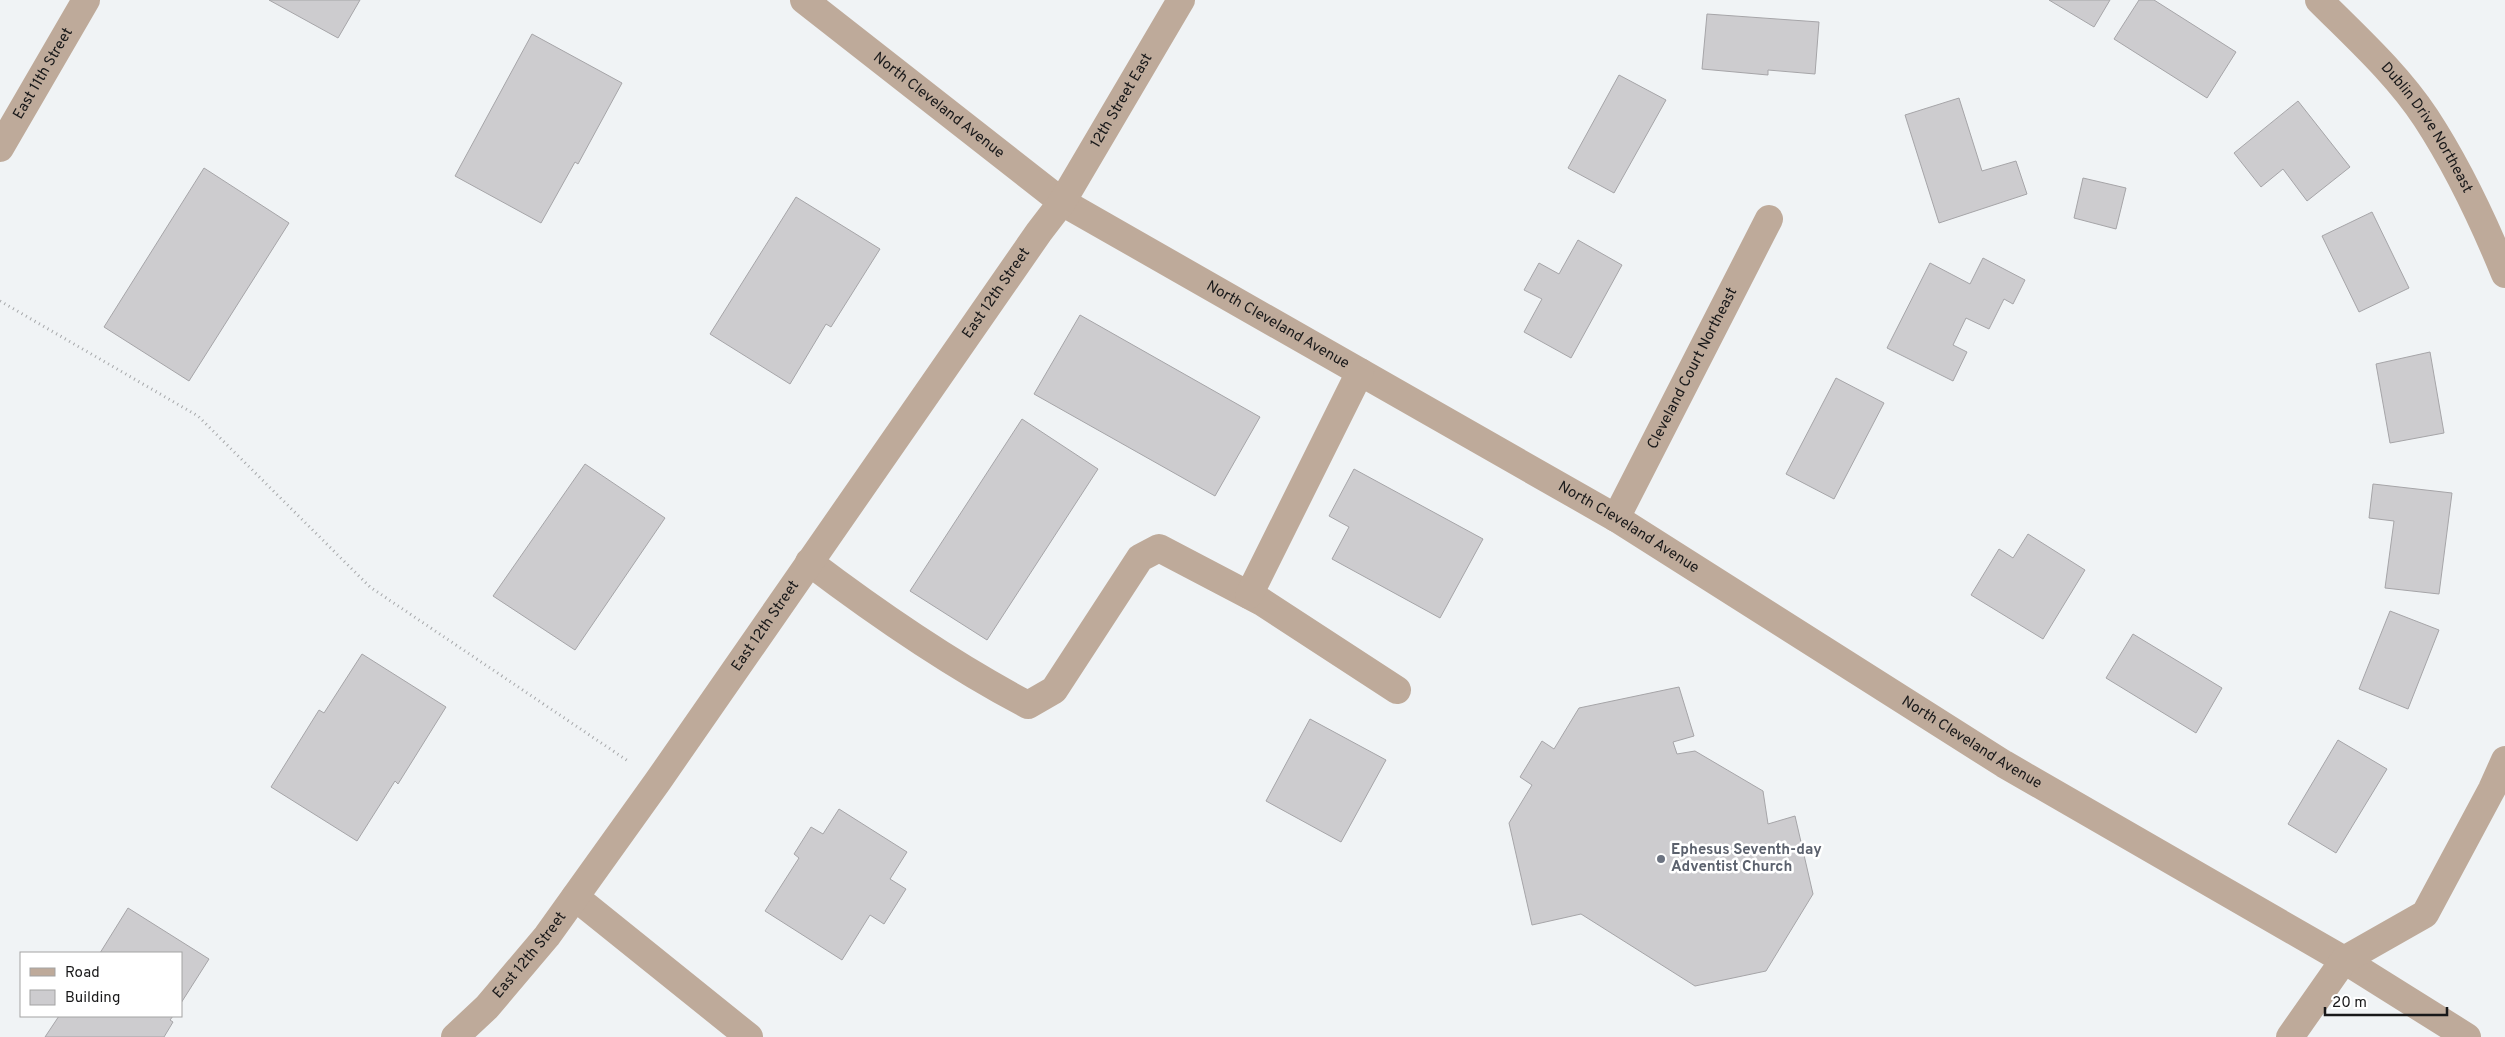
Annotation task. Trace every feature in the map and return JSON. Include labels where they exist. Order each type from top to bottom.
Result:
[{"type":"street","name":"East 11th Street","points":[[0,148],[86,0]]},
{"type":"street","name":"North Cleveland Avenue","points":[[804,0],[1062,202],[1616,518],[2004,764],[2344,960],[2467,1037]]},
{"type":"street","name":"12th Street East","points":[[1062,202],[1181,0]]},
{"type":"street","name":"Dublin Drive Northeast","points":[[2319,0],[2378,59],[2425,117],[2463,181],[2505,274]]},
{"type":"street","name":"East 12th Street","points":[[455,1037],[487,1007],[547,936],[658,781],[1039,232],[1062,202]]},
{"type":"street","name":"Cleveland Court Northeast","points":[[1616,518],[1769,219]]},
{"type":"street","points":[[1249,595],[1360,372]]},
{"type":"street","points":[[809,562],[874,611],[990,685],[1028,705],[1054,690],[1140,558],[1159,548],[1249,595],[1397,690]]},
{"type":"street","points":[[2290,1037],[2344,960],[2425,914],[2492,789],[2505,760]]},
{"type":"street","points":[[575,897],[748,1037]]},
{"type":"path","points":[[0,301],[198,416],[370,588],[658,781]]},
{"type":"building","points":[[269,0],[360,0],[338,38]]},
{"type":"building","points":[[2049,0],[2110,0],[2094,27]]},
{"type":"building","points":[[2139,0],[2154,0],[2236,52],[2207,98],[2114,39]]},
{"type":"building","points":[[1707,14],[1819,22],[1815,74],[1768,70],[1768,75],[1702,69]]},
{"type":"building","points":[[532,34],[622,83],[578,164],[575,162],[541,223],[455,176]]},
{"type":"building","points":[[1619,75],[1666,100],[1614,193],[1568,168]]},
{"type":"building","points":[[1959,98],[1982,171],[2016,161],[2027,194],[1939,223],[1905,115]]},
{"type":"building","points":[[2298,101],[2350,167],[2307,201],[2283,169],[2261,187],[2234,153]]},
{"type":"building","points":[[204,168],[289,223],[189,381],[104,327]]},
{"type":"building","points":[[2083,178],[2126,188],[2116,229],[2074,218]]},
{"type":"building","points":[[796,197],[880,249],[831,327],[826,324],[790,384],[710,334]]},
{"type":"building","points":[[2372,212],[2409,288],[2359,312],[2322,236]]},
{"type":"building","points":[[1578,240],[1622,265],[1571,358],[1524,332],[1542,299],[1524,290],[1539,263],[1559,274]]},
{"type":"building","points":[[1983,258],[2025,280],[2013,304],[2004,299],[1989,329],[1966,318],[1953,345],[1967,352],[1953,381],[1887,348],[1930,263],[1970,284]]},
{"type":"building","points":[[1080,315],[1260,417],[1215,496],[1034,394]]},
{"type":"building","points":[[2430,352],[2444,433],[2390,443],[2376,364]]},
{"type":"building","points":[[1836,378],[1884,403],[1834,499],[1786,474]]},
{"type":"building","points":[[1022,419],[1098,469],[987,640],[910,591]]},
{"type":"building","points":[[585,464],[665,518],[575,650],[493,596]]},
{"type":"building","points":[[1354,469],[1483,539],[1440,618],[1332,559],[1349,527],[1329,516]]},
{"type":"building","points":[[2373,484],[2452,493],[2439,594],[2385,588],[2394,521],[2369,518]]},
{"type":"building","points":[[2028,534],[2085,570],[2043,639],[1971,595],[1999,549],[2013,558]]},
{"type":"building","points":[[2390,611],[2439,630],[2408,709],[2359,689]]},
{"type":"building","points":[[2133,634],[2222,688],[2196,733],[2106,678]]},
{"type":"building","points":[[362,654],[446,707],[398,784],[395,781],[357,841],[271,787],[319,710],[324,713]]},
{"type":"building","name":"Ephesus Seventh-day Adventist Church","points":[[1679,687],[1694,736],[1673,742],[1677,754],[1695,751],[1763,791],[1768,824],[1795,816],[1813,894],[1766,971],[1695,986],[1581,914],[1532,925],[1509,823],[1532,785],[1520,777],[1542,741],[1554,749],[1579,708]]},
{"type":"building","points":[[1310,719],[1386,760],[1341,842],[1266,801]]},
{"type":"building","points":[[2338,740],[2387,769],[2336,853],[2288,824]]},
{"type":"building","points":[[839,809],[907,852],[890,879],[906,889],[884,924],[870,915],[842,960],[765,911],[799,858],[794,854],[811,827],[823,834]]},
{"type":"building","points":[[128,908],[209,959],[182,1001],[182,952],[101,952]]},
{"type":"building","points":[[58,1017],[172,1017],[170,1020],[173,1022],[164,1037],[45,1037]]},
{"type":"place","name":"Ephesus Seventh-day Adventist Church","points":[[1661,859]]}]
